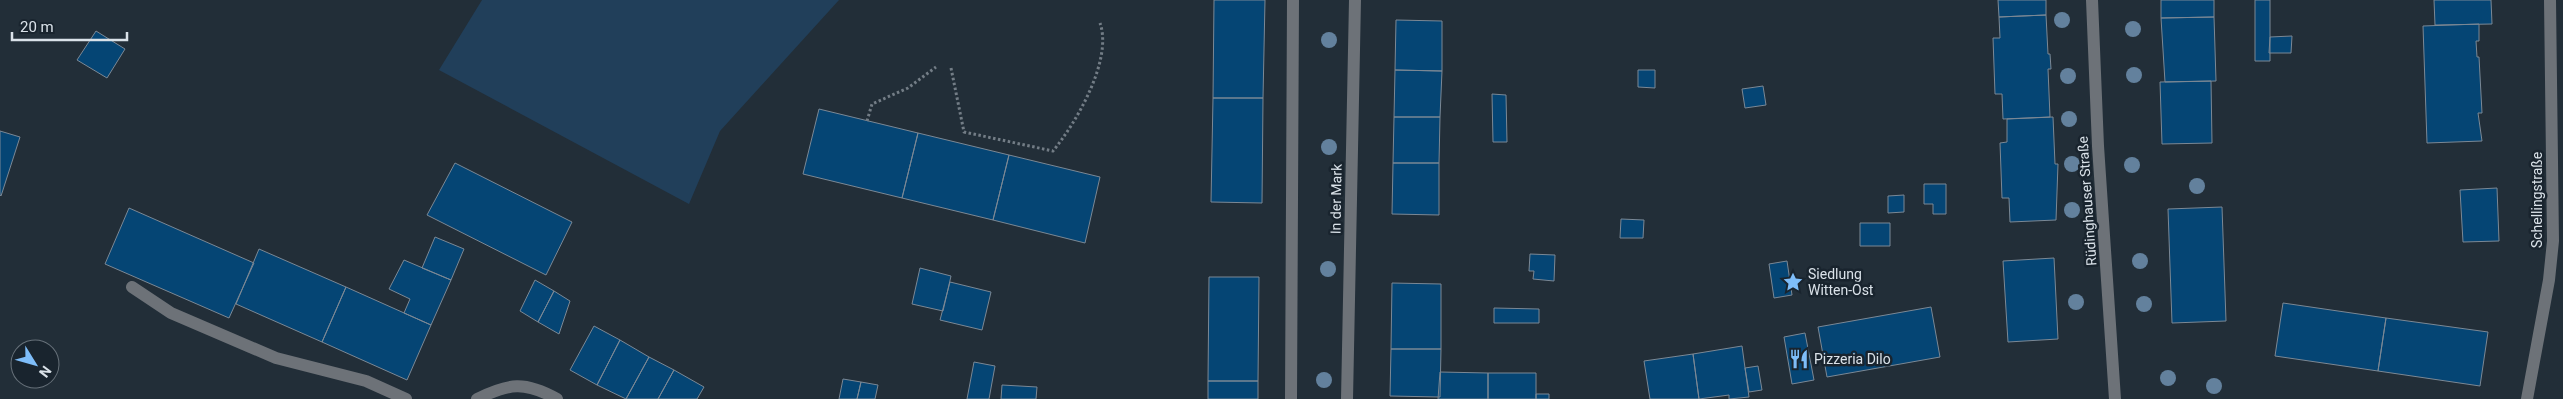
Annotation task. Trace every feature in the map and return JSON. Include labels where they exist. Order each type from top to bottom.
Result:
[{"type":"street","points":[[1291,399],[1293,0]]},
{"type":"street","name":"In der Mark","points":[[1347,399],[1355,0]]},
{"type":"street","name":"Rüdinghauser Straße","points":[[2092,0],[2098,146],[2116,399]]},
{"type":"street","name":"Schellingstraße","points":[[2527,399],[2549,280],[2553,240],[2550,0]]},
{"type":"street","points":[[132,287],[171,313],[276,358],[366,381],[406,399]]},
{"type":"street","points":[[477,399],[512,385],[543,391],[557,399]]},
{"type":"path","points":[[951,68],[964,132],[1053,152],[1074,123],[1093,83],[1101,54],[1104,32],[1100,23]]},
{"type":"path","points":[[867,121],[872,104],[908,88],[936,67]]},
{"type":"shaded area","points":[[482,0],[839,0],[720,131],[689,204],[439,70]]},
{"type":"building","points":[[1214,0],[1265,0],[1263,98],[1213,98]]},
{"type":"building","points":[[1998,0],[2046,0],[2046,15],[1999,17]]},
{"type":"building","points":[[2161,0],[2214,0],[2214,17],[2161,18]]},
{"type":"building","points":[[2255,0],[2270,0],[2270,61],[2255,61]]},
{"type":"building","points":[[2434,0],[2491,0],[2492,24],[2435,25]]},
{"type":"building","points":[[2046,15],[2048,54],[2050,54],[2051,69],[2048,69],[2050,117],[2003,119],[2002,94],[1995,94],[1993,38],[2000,38],[1999,17]]},
{"type":"building","points":[[2214,17],[2216,81],[2165,82],[2161,18]]},
{"type":"building","points":[[1396,20],[1442,21],[1442,71],[1395,70]]},
{"type":"building","points":[[2479,24],[2479,41],[2476,41],[2477,57],[2479,57],[2482,113],[2478,113],[2482,141],[2427,143],[2423,26]]},
{"type":"building","points":[[96,31],[125,49],[107,78],[77,60]]},
{"type":"building","points":[[2292,36],[2291,53],[2269,53],[2270,37]]},
{"type":"building","points":[[1395,70],[1442,71],[1440,117],[1394,117]]},
{"type":"building","points":[[1638,70],[1655,70],[1655,88],[1638,87]]},
{"type":"building","points":[[2211,81],[2212,143],[2162,144],[2160,82]]},
{"type":"building","points":[[1763,86],[1766,105],[1745,108],[1742,89]]},
{"type":"building","points":[[1492,94],[1506,95],[1507,142],[1493,142]]},
{"type":"building","points":[[1213,98],[1263,98],[1262,203],[1211,202]]},
{"type":"building","points":[[819,109],[918,133],[902,198],[803,174]]},
{"type":"building","points":[[1394,117],[1440,117],[1439,163],[1393,163]]},
{"type":"building","points":[[2053,117],[2055,164],[2058,164],[2056,220],[2010,222],[2009,198],[2002,198],[2000,143],[2007,142],[2007,119]]},
{"type":"building","points":[[0,131],[20,137],[1,196],[0,195]]},
{"type":"building","points":[[918,133],[1009,155],[993,220],[902,198]]},
{"type":"building","points":[[1009,155],[1100,177],[1085,243],[993,220]]},
{"type":"building","points":[[455,163],[572,222],[546,275],[427,215]]},
{"type":"building","points":[[1393,163],[1439,163],[1439,215],[1392,214]]},
{"type":"building","points":[[1924,184],[1946,184],[1946,214],[1933,214],[1933,204],[1924,204]]},
{"type":"building","points":[[2497,188],[2499,241],[2463,242],[2460,190]]},
{"type":"building","points":[[1904,195],[1904,212],[1888,213],[1888,196]]},
{"type":"building","points":[[2222,207],[2226,321],[2172,323],[2168,209]]},
{"type":"building","points":[[129,208],[254,263],[229,318],[105,264]]},
{"type":"building","points":[[1621,219],[1644,220],[1643,238],[1620,238]]},
{"type":"building","points":[[1860,223],[1890,223],[1890,246],[1860,246]]},
{"type":"building","points":[[435,237],[464,249],[451,280],[422,268]]},
{"type":"building","points":[[259,249],[346,287],[322,342],[236,304]]},
{"type":"building","points":[[1530,254],[1555,255],[1554,281],[1533,279],[1534,271],[1529,271]]},
{"type":"building","points":[[2054,258],[2058,339],[2008,342],[2003,261]]},
{"type":"building","points":[[404,260],[451,280],[431,325],[404,313],[410,299],[389,289]]},
{"type":"building","points":[[1787,261],[1792,295],[1774,298],[1769,264]]},
{"type":"building","points":[[920,268],[951,276],[943,311],[912,304]]},
{"type":"building","points":[[1209,277],[1259,277],[1258,381],[1208,381]]},
{"type":"building","points":[[535,280],[554,291],[538,322],[520,311]]},
{"type":"building","points":[[950,282],[991,292],[982,330],[940,320]]},
{"type":"building","points":[[1392,283],[1441,284],[1441,349],[1391,349]]},
{"type":"building","points":[[346,287],[431,325],[407,380],[322,342]]},
{"type":"building","points":[[554,291],[570,301],[559,334],[538,322]]},
{"type":"building","points":[[2283,303],[2386,318],[2378,371],[2275,356]]},
{"type":"building","points":[[1931,307],[1940,357],[1827,377],[1818,327]]},
{"type":"building","points":[[1494,308],[1539,309],[1539,323],[1494,323]]},
{"type":"building","points":[[2386,318],[2488,332],[2480,386],[2378,371]]},
{"type":"building","points":[[594,326],[620,340],[597,385],[570,370]]},
{"type":"building","name":"Pizzeria Dilo","points":[[1805,333],[1814,380],[1792,384],[1784,337]]},
{"type":"building","points":[[620,340],[649,357],[626,399],[597,385]]},
{"type":"building","points":[[1742,346],[1749,397],[1729,399],[1729,395],[1699,399],[1693,354]]},
{"type":"building","points":[[1391,349],[1441,349],[1440,397],[1390,396]]},
{"type":"building","points":[[1693,354],[1699,399],[1650,399],[1644,361]]},
{"type":"building","points":[[649,357],[674,370],[658,399],[626,399]]},
{"type":"building","points":[[974,362],[995,366],[989,399],[967,399]]},
{"type":"building","points":[[1758,366],[1762,390],[1749,392],[1745,368]]},
{"type":"building","points":[[674,370],[704,387],[697,399],[658,399]]},
{"type":"building","points":[[1440,372],[1488,373],[1488,399],[1438,399]]},
{"type":"building","points":[[1488,373],[1536,373],[1536,399],[1488,399]]},
{"type":"building","points":[[843,379],[861,382],[857,399],[839,399]]},
{"type":"building","points":[[1208,381],[1258,381],[1258,399],[1208,399]]},
{"type":"building","points":[[861,382],[878,385],[875,399],[857,399]]},
{"type":"building","points":[[1002,385],[1037,387],[1036,399],[1001,399]]},
{"type":"building","points":[[1536,394],[1549,394],[1549,399],[1536,399]]},
{"type":"place","name":"Siedlung Witten-Ost","points":[[1793,282]]},
{"type":"place","name":"Pizzeria Dilo","points":[[1799,359]]}]
